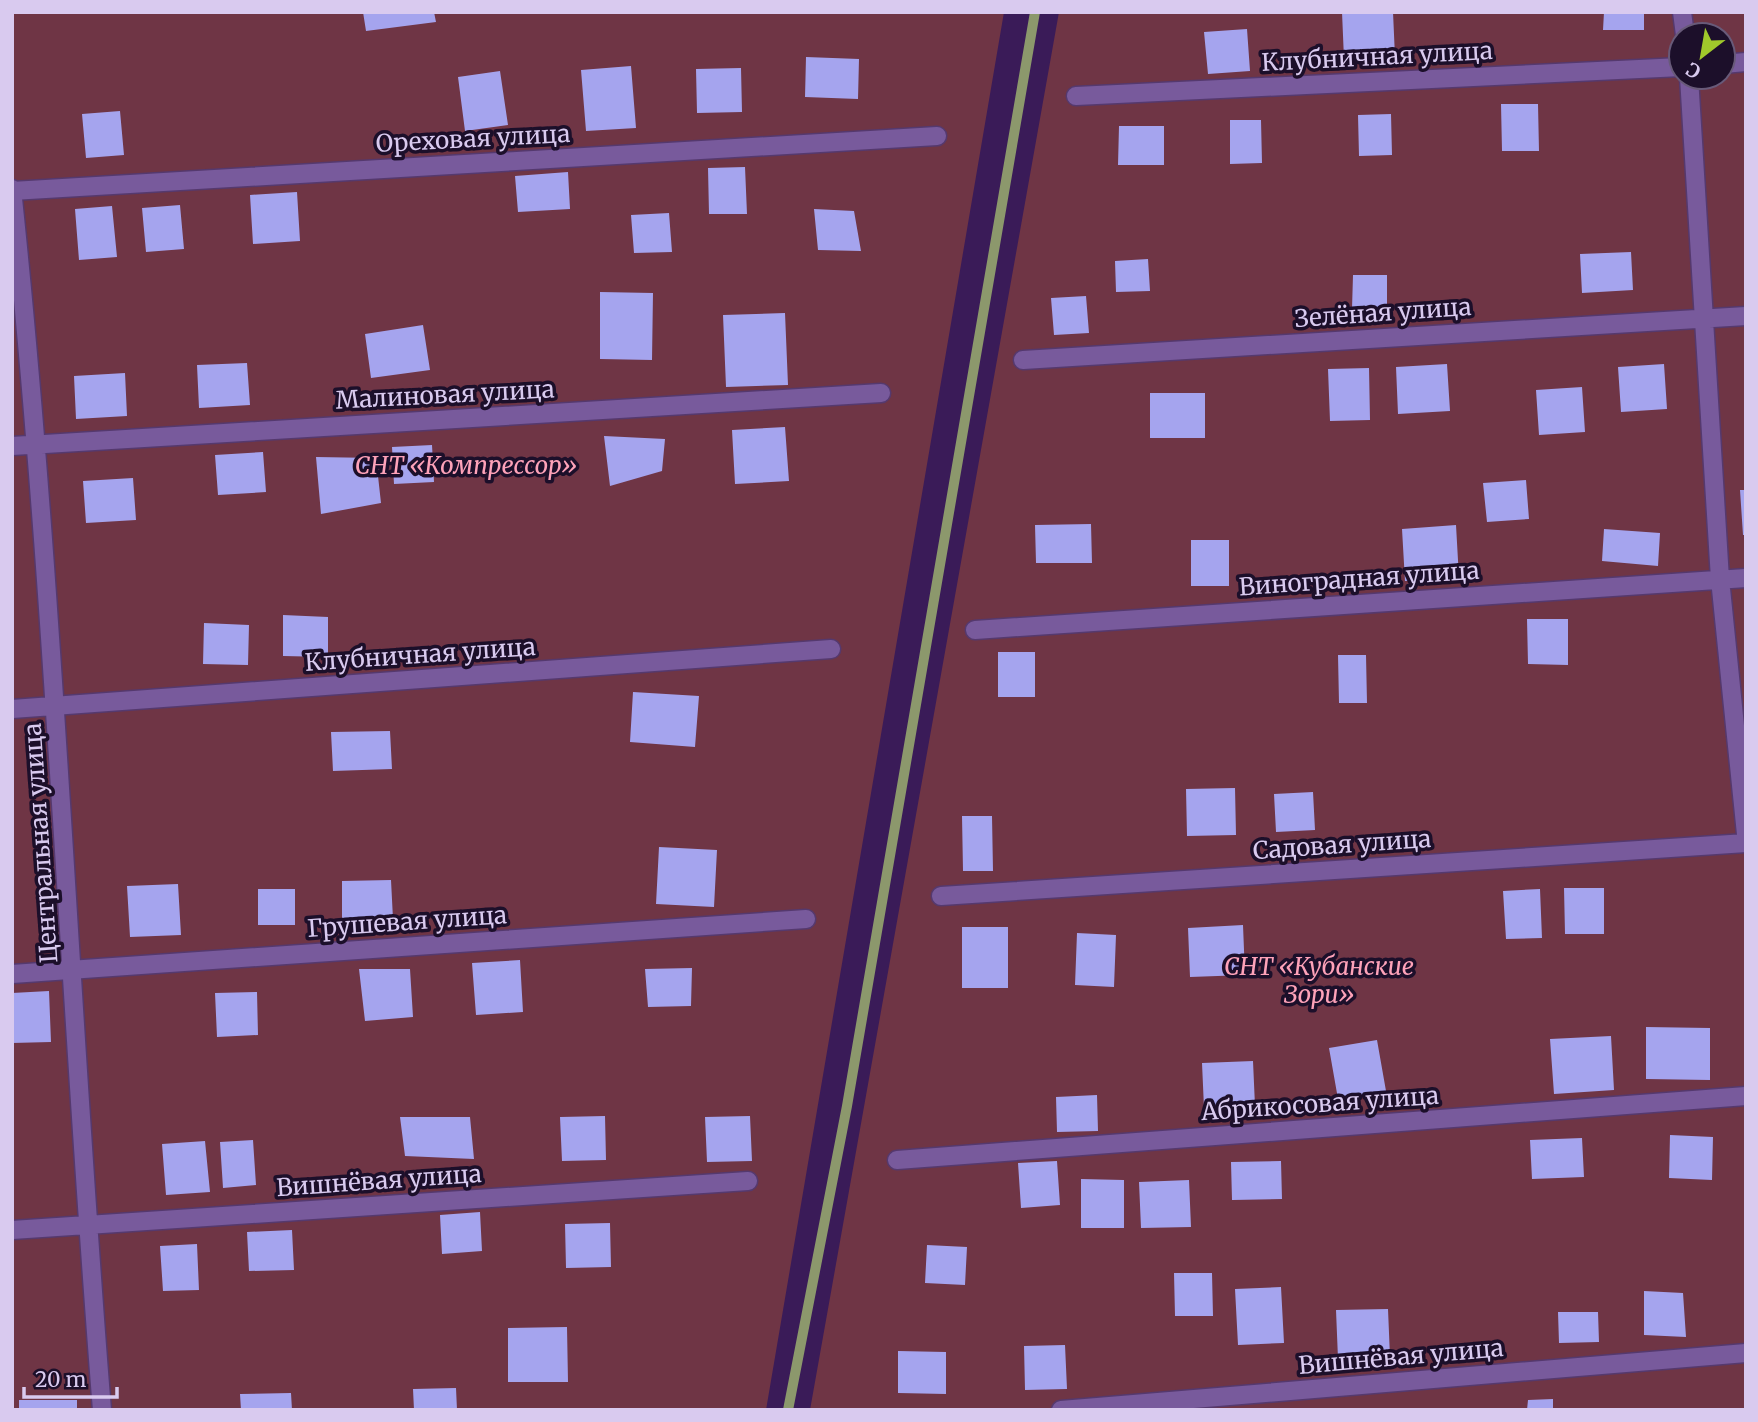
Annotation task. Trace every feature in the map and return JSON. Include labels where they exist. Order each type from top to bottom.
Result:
[{"type":"street","name":"Клубничная улица","points":[[1076,96],[1667,68]]},
{"type":"street","points":[[1690,91],[1720,579],[1746,834]]},
{"type":"street","name":"Ореховая улица","points":[[12,191],[937,136]]},
{"type":"street","name":"Центральная улица","points":[[12,191],[57,706],[88,1225],[103,1410]]},
{"type":"street","name":"Зелёная улица","points":[[1023,360],[1746,316]]},
{"type":"street","name":"Малиновая улица","points":[[12,446],[881,393]]},
{"type":"street","name":"Виноградная улица","points":[[975,630],[1746,578]]},
{"type":"street","name":"Клубничная улица","points":[[12,709],[831,649]]},
{"type":"street","name":"Садовая улица","points":[[941,896],[1746,843]]},
{"type":"street","name":"Грушевая улица","points":[[12,974],[806,919]]},
{"type":"street","name":"Абрикосовая улица","points":[[897,1160],[1746,1096]]},
{"type":"street","name":"Вишнёвая улица","points":[[12,1230],[748,1181]]},
{"type":"street","name":"Вишнёвая улица","points":[[1060,1410],[1746,1353]]},
{"type":"green space","name":"СНТ «Компрессор»","points":[[12,12],[1004,12],[766,1410],[12,1410]]},
{"type":"green space","name":"СНТ «Кубанские Зори»","points":[[1059,12],[1746,12],[1746,1410],[810,1410]]},
{"type":"building","points":[[363,12],[434,12],[436,22],[366,31]]},
{"type":"building","points":[[1342,12],[1393,12],[1395,57],[1344,59]]},
{"type":"building","points":[[1604,12],[1644,12],[1644,30],[1603,30]]},
{"type":"building","points":[[1247,29],[1250,71],[1208,74],[1204,32]]},
{"type":"building","points":[[806,57],[859,59],[858,99],[805,97]]},
{"type":"building","points":[[631,66],[636,128],[586,131],[581,70]]},
{"type":"building","points":[[741,68],[742,112],[697,113],[696,69]]},
{"type":"building","points":[[500,71],[508,125],[465,131],[458,77]]},
{"type":"building","points":[[1501,104],[1538,104],[1539,151],[1502,151]]},
{"type":"building","points":[[120,111],[124,155],[86,158],[82,114]]},
{"type":"building","points":[[1391,114],[1392,155],[1359,156],[1358,115]]},
{"type":"building","points":[[1230,120],[1261,120],[1262,163],[1230,164]]},
{"type":"building","points":[[1119,126],[1164,126],[1164,165],[1118,165]]},
{"type":"building","points":[[745,167],[747,214],[709,214],[708,168]]},
{"type":"building","points":[[568,172],[570,209],[518,212],[515,176]]},
{"type":"building","points":[[297,192],[300,241],[253,244],[250,195]]},
{"type":"building","points":[[180,205],[184,249],[146,252],[142,208]]},
{"type":"building","points":[[112,206],[117,257],[79,260],[75,209]]},
{"type":"building","points":[[814,209],[854,211],[861,251],[818,250]]},
{"type":"building","points":[[669,213],[672,252],[634,253],[631,215]]},
{"type":"building","points":[[1631,252],[1633,290],[1582,293],[1580,254]]},
{"type":"building","points":[[1148,259],[1150,291],[1116,292],[1115,261]]},
{"type":"building","points":[[1353,275],[1387,275],[1387,309],[1352,309]]},
{"type":"building","points":[[600,292],[653,293],[652,360],[600,359]]},
{"type":"building","points":[[1086,296],[1089,333],[1054,335],[1051,298]]},
{"type":"building","points":[[785,313],[788,385],[726,387],[723,315]]},
{"type":"building","points":[[423,325],[430,370],[371,378],[365,334]]},
{"type":"building","points":[[247,363],[250,405],[199,408],[197,365]]},
{"type":"building","points":[[1447,364],[1450,411],[1398,414],[1396,367]]},
{"type":"building","points":[[1664,364],[1667,409],[1621,412],[1618,367]]},
{"type":"building","points":[[1369,368],[1370,420],[1330,421],[1328,369]]},
{"type":"building","points":[[125,373],[127,416],[76,419],[74,376]]},
{"type":"building","points":[[1582,387],[1585,432],[1539,435],[1536,390]]},
{"type":"building","points":[[1150,393],[1205,393],[1205,438],[1150,438]]},
{"type":"building","points":[[785,427],[789,481],[735,484],[732,430]]},
{"type":"building","points":[[604,436],[665,439],[662,471],[610,486]]},
{"type":"building","points":[[432,445],[434,482],[394,484],[392,447]]},
{"type":"building","points":[[263,452],[266,492],[218,495],[215,455]]},
{"type":"building","points":[[316,457],[376,458],[381,503],[321,514]]},
{"type":"building","points":[[133,478],[136,520],[86,523],[83,481]]},
{"type":"building","points":[[1526,480],[1529,519],[1487,522],[1483,483]]},
{"type":"building","points":[[1740,490],[1746,490],[1746,535],[1743,535]]},
{"type":"building","points":[[1091,524],[1092,563],[1036,563],[1035,525]]},
{"type":"building","points":[[1456,525],[1459,578],[1405,581],[1402,529]]},
{"type":"building","points":[[1604,529],[1660,533],[1658,566],[1602,561]]},
{"type":"building","points":[[1191,540],[1229,540],[1229,586],[1191,586]]},
{"type":"building","points":[[283,615],[328,617],[328,657],[283,656]]},
{"type":"building","points":[[1527,619],[1568,619],[1568,665],[1528,664]]},
{"type":"building","points":[[204,623],[249,625],[248,665],[203,664]]},
{"type":"building","points":[[998,652],[1035,652],[1035,697],[998,697]]},
{"type":"building","points":[[1338,655],[1366,655],[1367,703],[1339,703]]},
{"type":"building","points":[[633,692],[699,696],[695,747],[630,742]]},
{"type":"building","points":[[390,731],[392,769],[333,771],[331,732]]},
{"type":"building","points":[[1235,788],[1236,835],[1187,836],[1186,789]]},
{"type":"building","points":[[1313,792],[1315,830],[1276,832],[1274,794]]},
{"type":"building","points":[[962,816],[992,816],[993,871],[963,871]]},
{"type":"building","points":[[659,847],[717,850],[714,907],[656,904]]},
{"type":"building","points":[[391,880],[393,919],[342,921],[342,881]]},
{"type":"building","points":[[178,884],[181,935],[130,937],[127,886]]},
{"type":"building","points":[[1564,888],[1604,888],[1604,934],[1565,934]]},
{"type":"building","points":[[258,889],[295,889],[295,925],[258,925]]},
{"type":"building","points":[[1540,889],[1542,938],[1506,939],[1503,891]]},
{"type":"building","points":[[1243,925],[1245,975],[1190,977],[1188,928]]},
{"type":"building","points":[[962,927],[1008,927],[1008,988],[962,988]]},
{"type":"building","points":[[1077,933],[1116,935],[1114,987],[1075,985]]},
{"type":"building","points":[[520,960],[523,1012],[476,1015],[472,963]]},
{"type":"building","points":[[692,968],[691,1006],[648,1007],[645,969]]},
{"type":"building","points":[[359,969],[410,969],[413,1017],[365,1021]]},
{"type":"building","points":[[49,991],[51,1042],[12,1043],[12,993]]},
{"type":"building","points":[[257,992],[258,1035],[217,1037],[215,993]]},
{"type":"building","points":[[1646,1027],[1710,1028],[1710,1080],[1646,1079]]},
{"type":"building","points":[[1611,1036],[1614,1090],[1554,1094],[1550,1039]]},
{"type":"building","points":[[1377,1040],[1386,1091],[1338,1099],[1329,1048]]},
{"type":"building","points":[[1253,1061],[1255,1106],[1204,1108],[1202,1063]]},
{"type":"building","points":[[1097,1095],[1098,1131],[1057,1132],[1056,1097]]},
{"type":"building","points":[[605,1116],[606,1160],[562,1161],[560,1117]]},
{"type":"building","points":[[750,1116],[752,1161],[707,1162],[705,1117]]},
{"type":"building","points":[[400,1117],[470,1117],[474,1159],[405,1156]]},
{"type":"building","points":[[1670,1135],[1713,1137],[1712,1180],[1669,1178]]},
{"type":"building","points":[[1582,1138],[1584,1177],[1532,1179],[1530,1140]]},
{"type":"building","points":[[253,1140],[256,1185],[223,1188],[220,1142]]},
{"type":"building","points":[[205,1141],[210,1192],[166,1195],[162,1144]]},
{"type":"building","points":[[1057,1161],[1060,1205],[1021,1208],[1018,1163]]},
{"type":"building","points":[[1281,1161],[1282,1199],[1232,1200],[1231,1162]]},
{"type":"building","points":[[1081,1179],[1124,1180],[1124,1228],[1081,1228]]},
{"type":"building","points":[[1189,1180],[1191,1227],[1141,1228],[1139,1182]]},
{"type":"building","points":[[480,1212],[482,1251],[442,1254],[440,1215]]},
{"type":"building","points":[[610,1223],[611,1267],[566,1268],[565,1224]]},
{"type":"building","points":[[292,1230],[294,1270],[249,1271],[247,1232]]},
{"type":"building","points":[[197,1244],[199,1290],[163,1291],[160,1246]]},
{"type":"building","points":[[927,1245],[967,1247],[965,1285],[925,1283]]},
{"type":"building","points":[[1174,1273],[1212,1273],[1213,1316],[1175,1316]]},
{"type":"building","points":[[1281,1287],[1284,1343],[1238,1345],[1235,1289]]},
{"type":"building","points":[[1644,1291],[1683,1293],[1686,1337],[1644,1335]]},
{"type":"building","points":[[1388,1309],[1390,1357],[1338,1359],[1336,1310]]},
{"type":"building","points":[[1558,1312],[1598,1312],[1599,1342],[1559,1343]]},
{"type":"building","points":[[567,1327],[568,1382],[508,1382],[508,1328]]},
{"type":"building","points":[[1065,1345],[1067,1389],[1025,1390],[1024,1346]]},
{"type":"building","points":[[898,1351],[946,1352],[946,1394],[898,1393]]},
{"type":"building","points":[[456,1388],[457,1410],[414,1410],[413,1389]]},
{"type":"building","points":[[291,1393],[292,1410],[241,1410],[240,1394]]},
{"type":"building","points":[[1553,1399],[1553,1410],[1527,1410],[1528,1400]]},
{"type":"building","points":[[19,1400],[77,1400],[77,1410],[19,1410]]},
{"type":"waterway","points":[[788,1410],[847,1106],[1035,12]]}]
